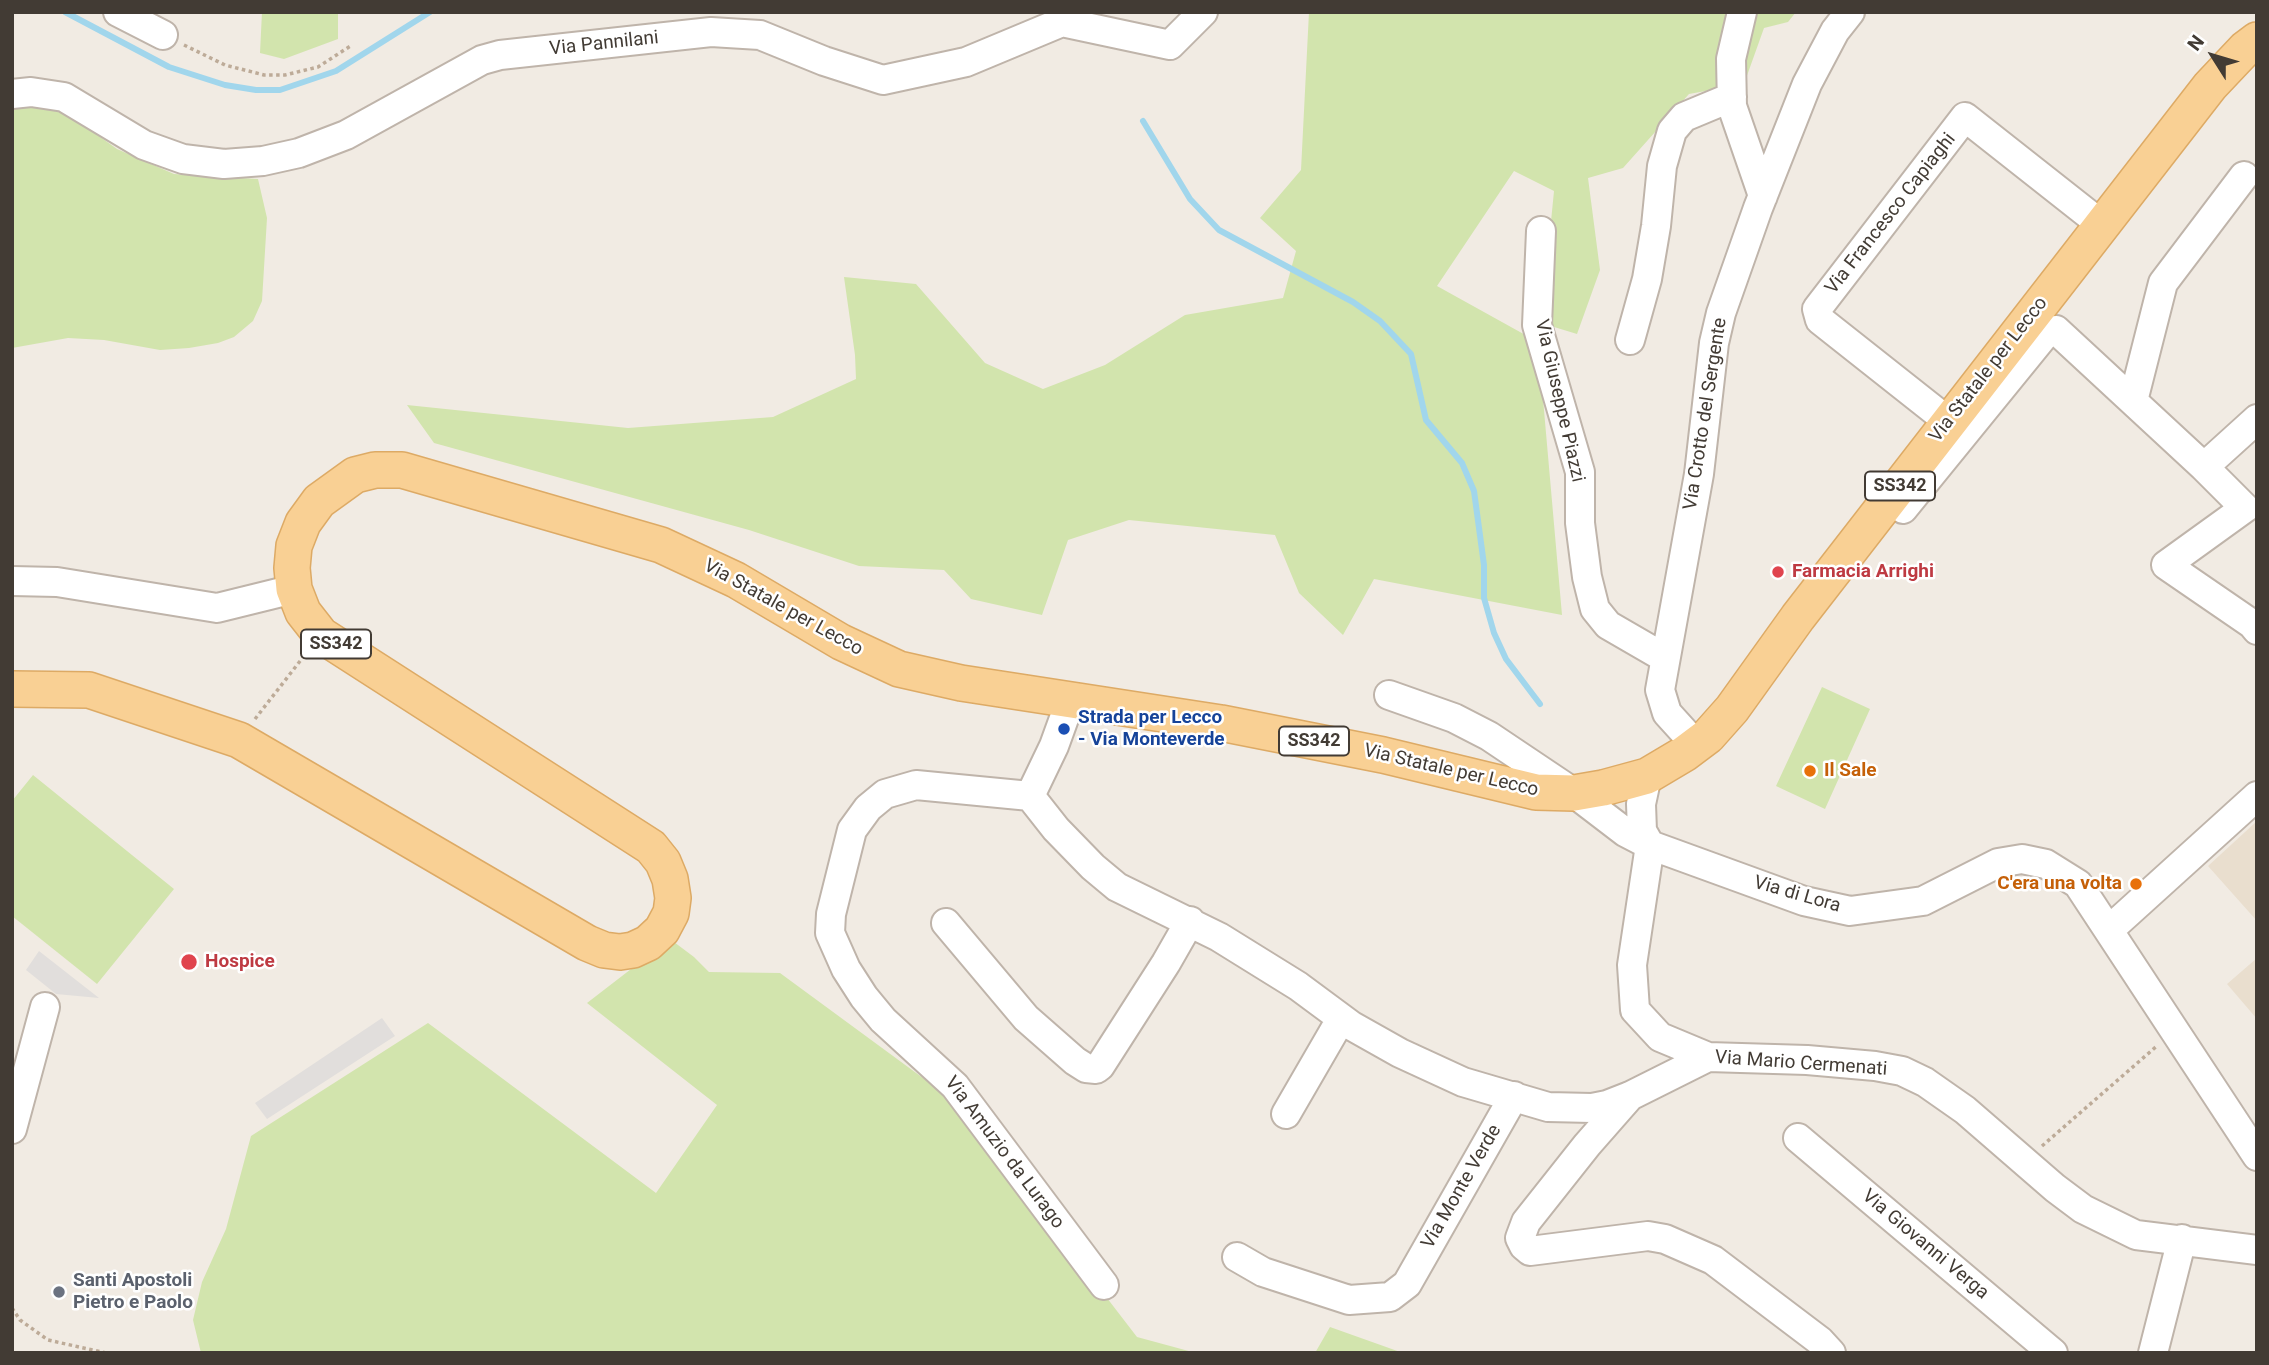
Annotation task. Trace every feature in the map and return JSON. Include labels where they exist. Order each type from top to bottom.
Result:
[{"type":"main road","name":"Via Statale per Lecco","points":[[12,689],[89,690],[239,740],[587,943],[604,950],[633,950],[648,943],[662,930],[671,913],[673,898],[670,879],[663,862],[651,848],[321,635],[303,612],[294,589],[294,547],[303,523],[318,501],[355,475],[375,470],[402,470],[661,545],[736,580],[841,642],[899,669],[961,683],[1221,723],[1383,755],[1535,792],[1574,793],[1647,776],[1709,736],[1732,709],[1823,585],[2210,86],[2257,40]]},
{"type":"street","points":[[118,12],[163,35]]},
{"type":"street","name":"Via Pannilani","points":[[12,94],[31,92],[64,97],[144,145],[183,159],[224,164],[263,161],[299,153],[346,135],[482,60],[500,55],[763,24],[824,61],[883,80],[966,62],[1062,22],[1170,46],[1203,12]]},
{"type":"street","points":[[1742,12],[1731,59],[1732,106],[1763,196]]},
{"type":"street","name":"Via Crotto del Sergente","points":[[1696,745],[1667,713],[1660,690],[1699,474],[1714,344],[1721,313],[1807,84],[1835,31],[1850,12]]},
{"type":"street","points":[[1630,341],[1647,279],[1662,166],[1672,131],[1684,117],[1732,97]]},
{"type":"street","name":"Via Francesco Capiaghi","points":[[1949,422],[1820,320],[1816,309],[1965,117],[2102,225]]},
{"type":"street","points":[[2133,401],[2163,282],[2244,176]]},
{"type":"street","name":"Via Giuseppe Piazzi","points":[[1541,231],[1537,326],[1580,472],[1580,523],[1587,577],[1595,609],[1608,625],[1665,658]]},
{"type":"street","points":[[1823,585],[1838,589],[2050,330],[2059,332],[2245,508],[2166,565],[2257,630]]},
{"type":"street","points":[[2204,467],[2257,419]]},
{"type":"street","points":[[12,581],[57,582],[217,608],[294,589]]},
{"type":"street","name":"Via di Lora","points":[[1388,695],[1489,736],[1574,793],[1625,832],[1650,845],[1804,901],[1850,911],[1923,901],[1997,863],[2022,859],[2046,864],[2078,884],[2257,1156]]},
{"type":"street","points":[[1071,699],[1054,746],[1030,796],[1056,829],[1116,887],[1190,921],[1298,986],[1341,1019],[1373,1039],[1464,1082],[1514,1096]]},
{"type":"street","points":[[1647,776],[1641,804],[1642,831],[1650,845],[1632,965],[1635,1010],[1660,1037],[1707,1057]]},
{"type":"street","name":"Via Amuzio da Lurago","points":[[1030,796],[916,785],[894,790],[875,801],[852,830],[831,914],[830,933],[846,969],[864,997],[883,1020],[955,1086],[1104,1285]]},
{"type":"street","points":[[2109,930],[2257,796]]},
{"type":"street","points":[[946,923],[1026,1018],[1075,1061],[1086,1068],[1096,1069],[1166,963],[1190,921]]},
{"type":"street","points":[[12,1129],[45,1007]]},
{"type":"street","points":[[1286,1114],[1341,1019]]},
{"type":"street","name":"Via Mario Cermenati","points":[[1514,1096],[1548,1107],[1591,1108],[1630,1096],[1707,1057],[1807,1060],[1902,1071],[1925,1082],[1965,1110],[2083,1209],[2136,1235],[2257,1250]]},
{"type":"street","name":"Via Monte Verde","points":[[1237,1256],[1263,1272],[1349,1300],[1390,1297],[1406,1284],[1514,1096]]},
{"type":"street","points":[[1630,1096],[1526,1222],[1520,1238],[1524,1247],[1530,1251],[1648,1237],[1665,1239],[1713,1259],[1820,1341],[1830,1353]]},
{"type":"street","name":"Via Giovanni Verga","points":[[1798,1138],[2053,1353]]},
{"type":"street","points":[[2153,1353],[2182,1239]]},
{"type":"path","points":[[163,35],[225,65],[264,75],[285,75],[318,67],[352,45]]},
{"type":"path","points":[[239,740],[321,635]]},
{"type":"path","points":[[2025,1161],[2175,1030]]},
{"type":"path","points":[[12,1308],[20,1320],[48,1340],[106,1353]]},
{"type":"shaded area","points":[[2257,821],[2257,921],[2208,866]]},
{"type":"shaded area","points":[[39,951],[99,998],[56,994],[26,970]]},
{"type":"shaded area","points":[[2257,958],[2257,1019],[2227,984]]},
{"type":"shaded area","points":[[382,1018],[395,1036],[267,1119],[255,1103]]},
{"type":"green space","points":[[262,12],[338,12],[338,39],[284,59],[260,53]]},
{"type":"green space","points":[[1309,12],[1796,12],[1788,22],[1764,28],[1744,84],[1689,94],[1623,168],[1588,178],[1600,270],[1577,334],[1541,323],[1554,191],[1514,171],[1437,286],[1538,342],[1562,615],[1374,579],[1343,635],[1299,593],[1275,535],[1129,520],[1068,540],[1042,615],[971,599],[944,570],[859,566],[749,530],[434,443],[407,405],[628,428],[773,417],[856,379],[844,277],[916,284],[985,363],[1043,389],[1105,365],[1185,315],[1283,298],[1296,251],[1260,218],[1301,170]]},
{"type":"green space","points":[[12,106],[56,110],[85,126],[117,149],[174,174],[258,179],[267,218],[262,301],[253,321],[234,337],[189,348],[160,350],[104,340],[68,338],[12,348]]},
{"type":"green space","points":[[1822,687],[1870,709],[1825,809],[1776,786]]},
{"type":"green space","points":[[33,775],[174,889],[97,984],[12,916],[12,801]]},
{"type":"green space","points":[[670,939],[709,972],[780,973],[957,1103],[1137,1337],[1196,1353],[201,1353],[193,1320],[202,1282],[226,1229],[251,1136],[428,1023],[656,1193],[717,1105],[587,1003]]},
{"type":"green space","points":[[1330,1327],[1403,1353],[1315,1353]]},
{"type":"waterway","points":[[65,12],[169,67],[225,85],[256,90],[280,90],[336,71],[430,12]]},
{"type":"waterway","points":[[1143,121],[1190,199],[1219,230],[1353,302],[1380,321],[1411,354],[1426,420],[1462,463],[1474,491],[1484,565],[1484,598],[1494,633],[1506,659],[1540,704]]},
{"type":"place","name":"Farmacia Arrighi","points":[[1778,572]]},
{"type":"place","name":"Strada per Lecco - Via Monteverde","points":[[1064,729]]},
{"type":"place","name":"Il Sale","points":[[1810,771]]},
{"type":"place","name":"C'era una volta","points":[[2136,884]]},
{"type":"place","name":"Hospice","points":[[189,962]]},
{"type":"place","name":"Santi Apostoli Pietro e Paolo","points":[[59,1292]]}]
